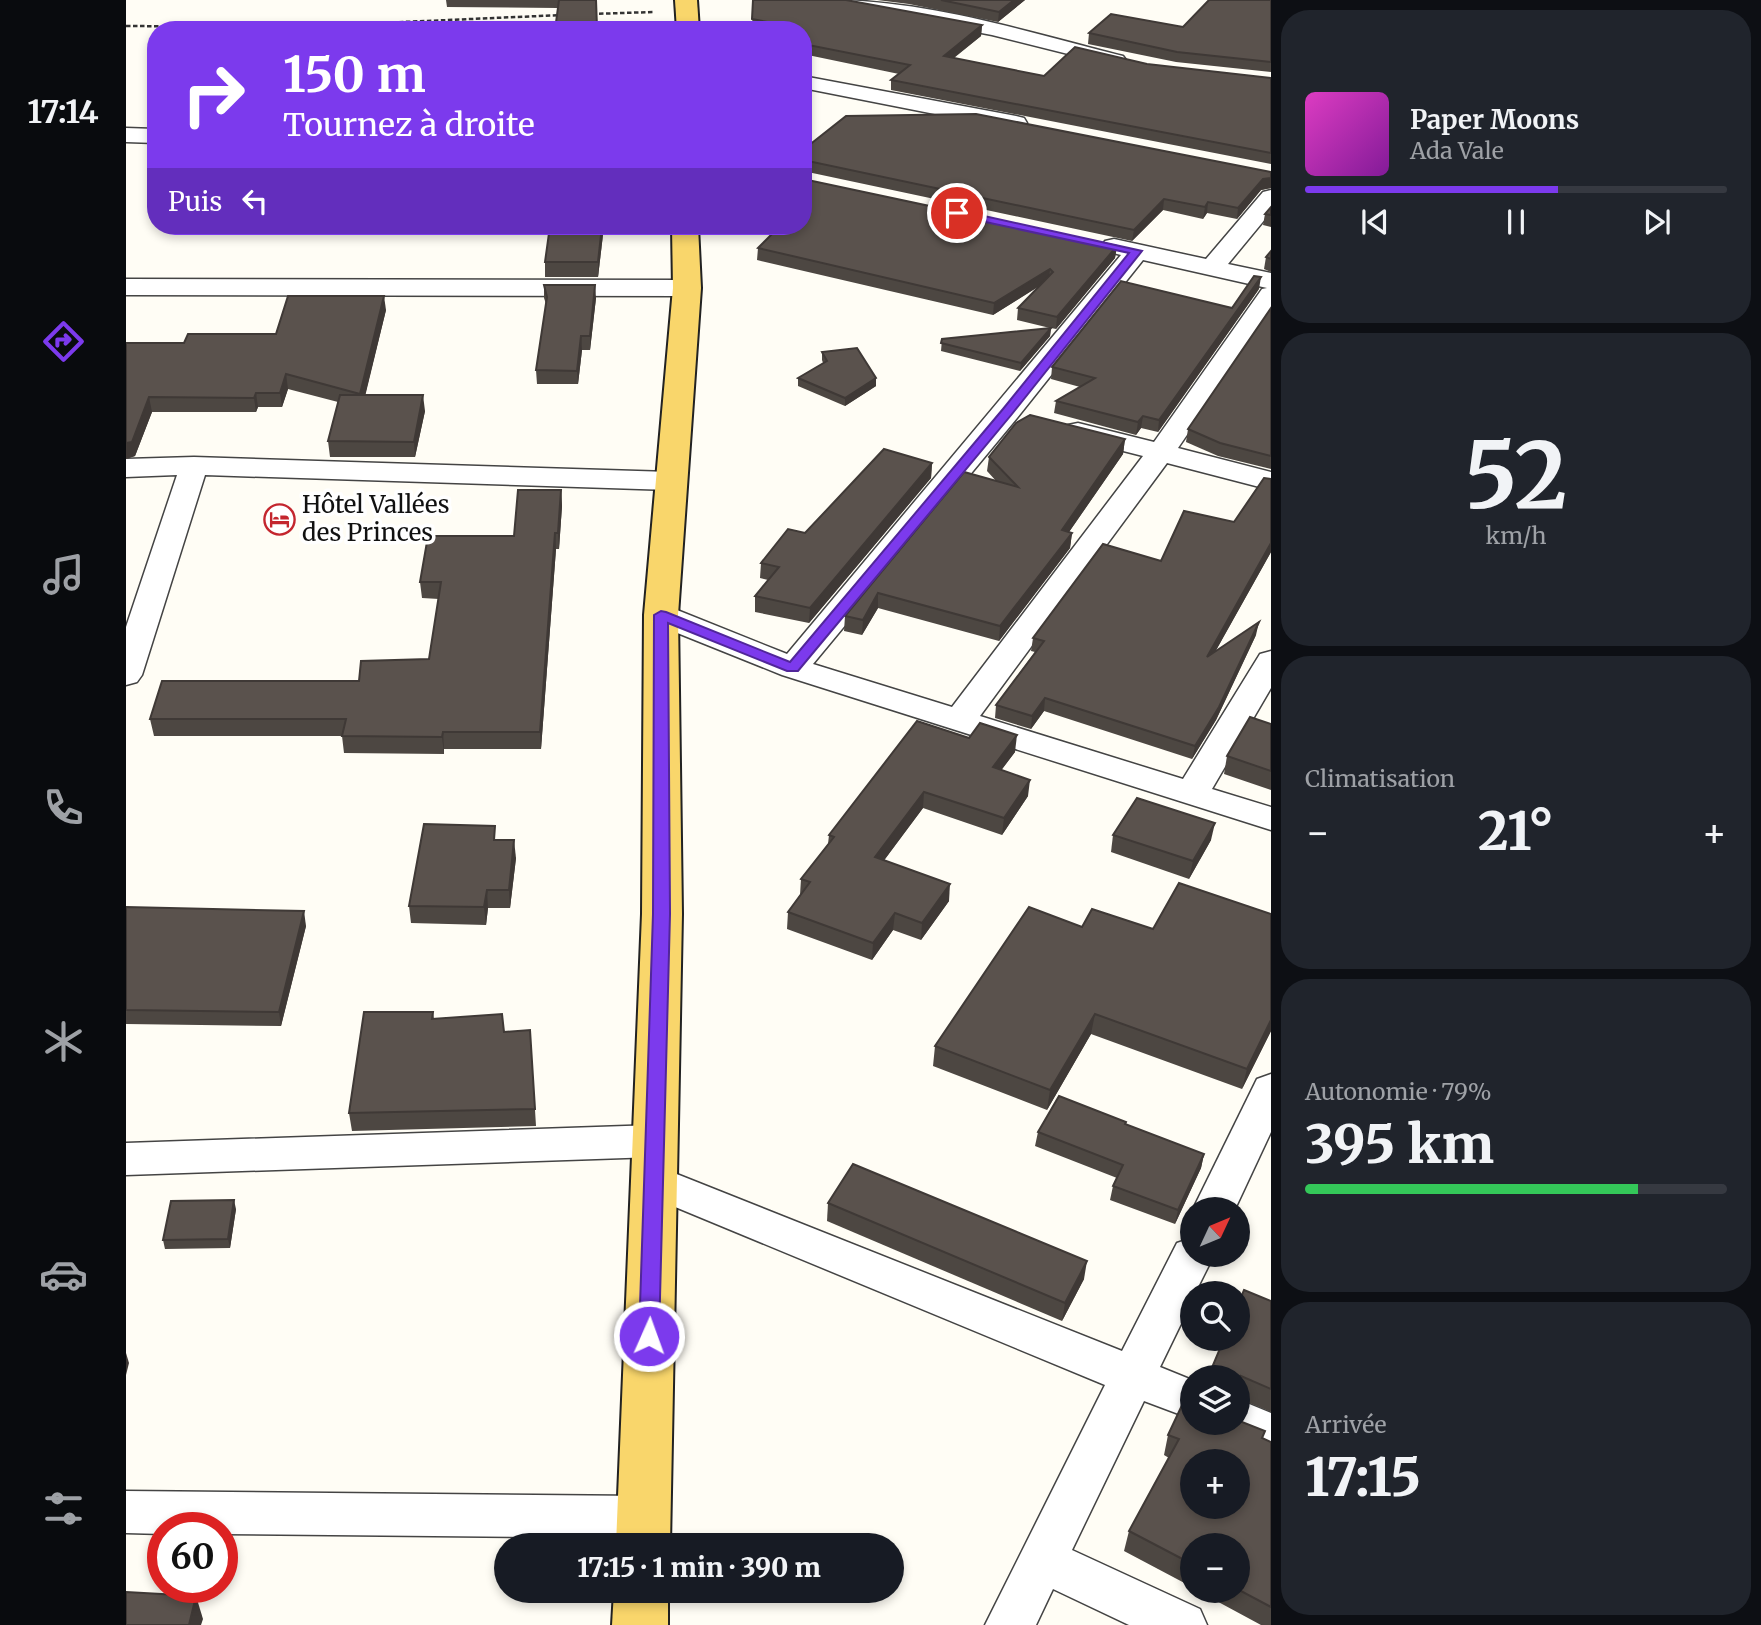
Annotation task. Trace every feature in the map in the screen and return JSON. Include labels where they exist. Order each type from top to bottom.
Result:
[{"type":"main road","points":[[643,1531],[662,914],[661,615],[687,288],[685,235]]},
{"type":"main road","points":[[640,1625],[641,1603]]},
{"type":"street","points":[[839,0],[992,29],[1136,64]]},
{"type":"street","points":[[812,84],[1032,127]]},
{"type":"street","points":[[126,135],[147,135]]},
{"type":"street","points":[[1213,268],[1271,197]]},
{"type":"street","points":[[1097,243],[1271,281]]},
{"type":"street","points":[[793,668],[1033,419],[1136,251]]},
{"type":"street","points":[[126,287],[687,288]]},
{"type":"street","points":[[959,721],[1161,452],[1271,294]]},
{"type":"street","points":[[1033,419],[1271,481]]},
{"type":"street","points":[[126,675],[194,466]]},
{"type":"street","points":[[126,468],[194,466],[670,481]]},
{"type":"street","points":[[661,615],[793,668],[1271,819]]},
{"type":"street","points":[[1191,794],[1271,662]]},
{"type":"street","points":[[1220,1197],[1271,1089]]},
{"type":"street","points":[[126,1159],[655,1161],[1180,1395]]},
{"type":"street","points":[[1010,1625],[1186,1267]]},
{"type":"street","points":[[1250,1425],[1271,1434]]},
{"type":"street","points":[[126,1512],[643,1531]]},
{"type":"street","points":[[1043,1561],[1182,1625]]},
{"type":"path","points":[[580,14],[687,14]]},
{"type":"path","points":[[423,21],[566,15]]},
{"type":"path","points":[[126,26],[147,27]]},
{"type":"building","points":[[559,0],[596,0],[597,21],[556,21]]},
{"type":"building","points":[[753,0],[846,0],[982,25],[944,56],[1044,76],[1075,47],[1147,64],[1271,78],[1271,153],[891,80],[910,65],[812,46],[812,21],[752,19]]},
{"type":"building","points":[[941,0],[1014,0],[999,12]]},
{"type":"building","points":[[1209,0],[1271,0],[1271,62],[1177,52],[1089,33],[1111,14],[1183,27]]},
{"type":"building","points":[[976,114],[1271,172],[1271,178],[1263,179],[1238,208],[1208,202],[1205,207],[1164,199],[1134,230],[812,162],[812,143],[846,116]]},
{"type":"building","points":[[812,181],[1117,246],[1057,317],[1018,308],[1053,272],[1050,269],[994,303],[758,248],[771,235],[812,235]]},
{"type":"building","points":[[549,235],[601,235],[598,262],[545,262]]},
{"type":"building","points":[[1254,276],[1261,277],[1159,420],[1143,416],[1138,422],[1056,401],[1095,378],[1052,367],[1121,281],[1232,308]]},
{"type":"building","points":[[544,285],[595,285],[590,336],[581,336],[577,371],[536,370],[547,297]]},
{"type":"building","points":[[288,296],[384,296],[360,394],[286,374],[280,393],[256,393],[254,398],[149,397],[132,442],[126,443],[126,343],[184,343],[188,334],[276,334]]},
{"type":"building","points":[[1271,308],[1271,456],[1220,443],[1188,429]]},
{"type":"building","points":[[1051,328],[1021,363],[941,343],[942,339]]},
{"type":"building","points":[[857,348],[876,378],[845,398],[798,378],[827,361],[822,352]]},
{"type":"building","points":[[340,395],[423,395],[414,442],[328,441]]},
{"type":"building","points":[[1030,415],[1125,439],[1062,530],[1072,533],[1000,626],[878,593],[863,620],[845,616],[964,472],[1018,487],[989,457],[1016,423]]},
{"type":"building","points":[[884,449],[932,463],[810,608],[755,596],[779,567],[761,563],[788,529],[805,533]]},
{"type":"building","points":[[1264,478],[1271,479],[1271,543],[1207,657],[1259,622],[1219,707],[1195,746],[1045,698],[1032,716],[996,705],[1044,641],[1033,638],[1103,544],[1161,561],[1184,511],[1234,522]]},
{"type":"building","points":[[518,490],[561,490],[558,533],[555,533],[540,732],[443,732],[442,737],[342,736],[346,719],[150,719],[162,681],[359,681],[361,661],[429,659],[441,582],[420,582],[428,536],[514,536]]},
{"type":"building","points":[[1250,717],[1271,724],[1271,771],[1227,756]]},
{"type":"building","points":[[917,721],[969,738],[980,723],[1017,735],[993,767],[1030,780],[1004,818],[924,792],[875,857],[950,884],[922,923],[895,913],[873,943],[788,912],[810,882],[801,879],[834,837],[829,835]]},
{"type":"building","points":[[1137,798],[1215,823],[1193,861],[1113,835]]},
{"type":"building","points":[[424,824],[495,826],[494,840],[514,840],[509,890],[487,890],[484,907],[409,906]]},
{"type":"building","points":[[1179,883],[1271,914],[1271,1020],[1247,1069],[1095,1014],[1050,1090],[935,1046],[1029,907],[1082,927],[1092,909],[1153,929]]},
{"type":"building","points":[[126,907],[304,911],[279,1012],[126,1010]]},
{"type":"building","points":[[364,1012],[433,1012],[432,1019],[502,1014],[504,1032],[530,1030],[535,1109],[349,1113]]},
{"type":"building","points":[[1059,1096],[1204,1154],[1184,1197],[1180,1197],[1178,1210],[1113,1186],[1123,1165],[1038,1132]]},
{"type":"building","points":[[853,1164],[1087,1261],[1065,1303],[828,1203]]},
{"type":"building","points":[[234,1200],[228,1239],[163,1240],[171,1201]]},
{"type":"building","points":[[1250,1292],[1271,1301],[1271,1389],[1250,1380],[1250,1365],[1213,1365],[1219,1351],[1250,1351]]},
{"type":"building","points":[[1180,1409],[1180,1435],[1250,1435],[1250,1425],[1265,1431],[1262,1438],[1271,1442],[1271,1607],[1250,1596],[1250,1533],[1180,1533],[1180,1558],[1129,1531],[1179,1439],[1168,1435]]},
{"type":"building","points":[[126,1592],[147,1593],[147,1603],[194,1603],[189,1625],[126,1625]]},
{"type":"place","name":"Hôtel Vallées des Princes","points":[[279,519]]},
{"type":"route","points":[[649,1336],[662,914],[661,615],[793,668],[1007,412],[1136,251],[957,213]]}]
